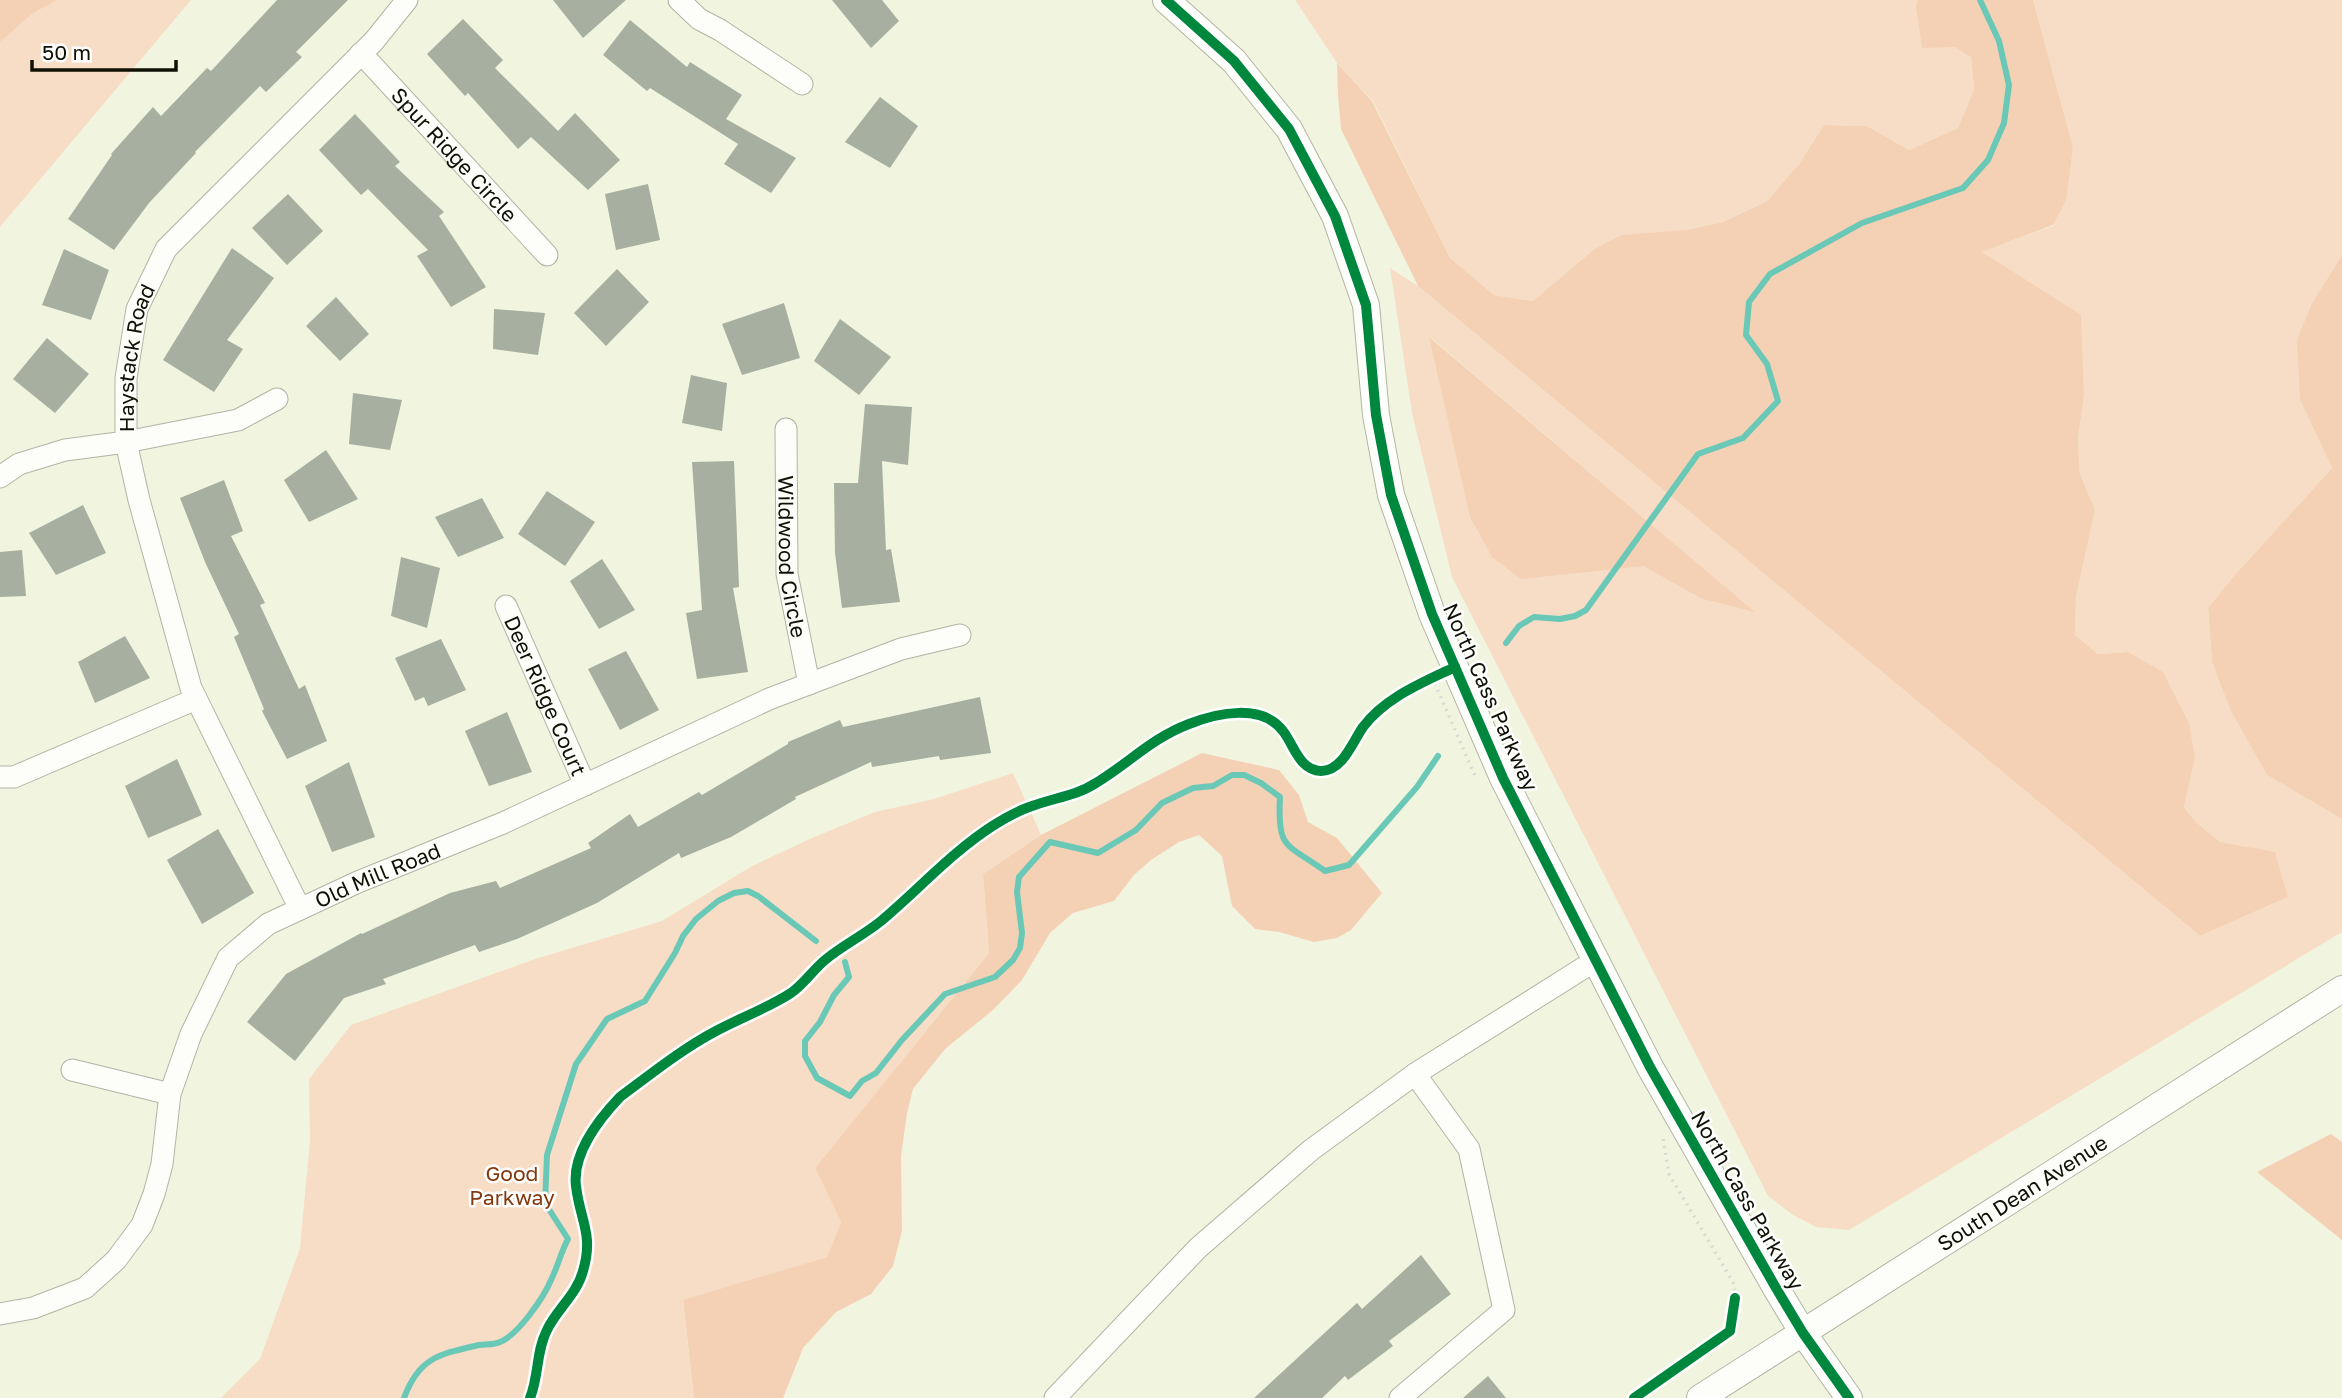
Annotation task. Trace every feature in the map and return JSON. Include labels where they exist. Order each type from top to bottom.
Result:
[{"type":"street","name":"Haystack Road","points":[[300,909],[191,688],[139,500],[126,442],[126,378],[137,309],[166,249],[361,53],[407,0]]},
{"type":"street","points":[[679,0],[699,19],[802,84]]},
{"type":"street","name":"North Cass Parkway","points":[[1166,0],[1234,61],[1289,129],[1335,216],[1366,305],[1377,415],[1391,495],[1432,614],[1503,778],[1650,1067],[1803,1333],[1849,1398]]},
{"type":"street","name":"Spur Ridge Circle","points":[[361,53],[547,255]]},
{"type":"street","points":[[0,477],[19,464],[65,450],[126,442],[238,420],[277,399]]},
{"type":"street","name":"Wildwood Circle","points":[[786,429],[787,574],[809,684]]},
{"type":"street","name":"Deer Ridge Court","points":[[506,606],[585,785]]},
{"type":"street","name":"Old Mill Road","points":[[0,1314],[33,1308],[85,1288],[116,1260],[142,1225],[162,1164],[170,1094],[191,1034],[228,958],[268,924],[358,882],[503,823],[769,699],[901,649],[960,635]]},
{"type":"street","points":[[0,777],[14,777],[196,699]]},
{"type":"street","points":[[1055,1398],[1198,1248],[1311,1150],[1415,1074],[1596,960]]},
{"type":"street","name":"South Dean Avenue","points":[[1700,1398],[2342,989]]},
{"type":"street","points":[[72,1070],[170,1094]]},
{"type":"street","points":[[1399,1398],[1504,1310],[1469,1149],[1415,1074]]},
{"type":"path","points":[[1422,683],[1455,667]]},
{"type":"path","points":[[1733,1314],[1735,1298]]},
{"type":"green space","points":[[57,0],[191,0],[0,227],[0,42],[32,14]]},
{"type":"green space","points":[[1295,0],[1918,0],[1916,5],[1954,47],[1971,56],[1974,89],[1958,128],[1909,150],[1867,126],[1824,125],[1799,164],[1767,201],[1723,222],[1593,250],[1533,301],[1494,295],[1450,258],[1373,101],[1337,63]]},
{"type":"green space","points":[[2033,0],[2342,0],[2342,255],[2312,303],[2300,400],[2332,468],[2208,608],[2212,662],[2232,711],[2267,775],[2342,819],[2342,932],[1849,1230],[1816,1227],[1793,1215],[1768,1196],[1452,577],[1412,413],[1390,268],[1418,286],[2200,936],[2288,897],[2275,853],[2220,842],[2196,822],[2184,806],[2195,758],[2128,652],[2098,654],[2075,635],[2076,597],[2095,510],[2080,474],[2078,439],[2084,396],[1981,252],[2053,226],[2073,147]],"holes":[[[1431,338],[1753,611],[1702,599],[1643,566]]]},
{"type":"green space","name":"Good Parkway","points":[[1013,773],[1041,835],[983,874],[989,953],[815,1168],[841,1222],[827,1257],[683,1301],[694,1398],[221,1398],[260,1359],[300,1248],[310,1140],[309,1079],[351,1025],[535,959],[662,921],[752,866],[812,838],[875,812],[934,799]]},
{"type":"shaded area","points":[[0,0],[57,0],[32,14],[0,42]]},
{"type":"shaded area","points":[[1918,0],[2033,0],[2073,147],[2066,200],[2053,225],[1982,252],[2081,315],[2084,396],[2078,439],[2080,474],[2095,510],[2076,597],[2075,635],[2098,654],[2128,652],[2163,672],[2189,723],[2195,758],[2184,807],[2196,822],[2220,842],[2275,852],[2288,897],[2200,936],[1418,286],[1341,129],[1337,63],[1372,101],[1450,258],[1494,295],[1533,301],[1593,250],[1622,235],[1686,230],[1723,222],[1767,201],[1799,164],[1824,125],[1867,126],[1909,150],[1958,128],[1974,89],[1971,57],[1954,47],[1922,48],[1916,5]]},
{"type":"shaded area","points":[[2342,255],[2342,819],[2267,775],[2231,711],[2212,662],[2208,608],[2332,468],[2300,400],[2297,340],[2312,303]]},
{"type":"shaded area","points":[[1429,337],[1755,612],[1702,599],[1643,566],[1521,579],[1492,557],[1470,517]]},
{"type":"shaded area","points":[[1202,753],[1279,770],[1299,795],[1308,822],[1337,838],[1382,893],[1351,930],[1337,938],[1314,942],[1279,932],[1255,929],[1232,906],[1222,856],[1199,835],[1179,842],[1151,860],[1134,875],[1114,901],[1073,913],[1050,933],[1022,980],[993,1010],[945,1049],[913,1089],[901,1156],[902,1231],[893,1266],[871,1294],[836,1312],[803,1348],[783,1398],[694,1398],[683,1300],[827,1257],[841,1222],[815,1168],[989,953],[983,874],[1041,835]]},
{"type":"shaded area","points":[[2331,1134],[2342,1142],[2342,1240],[2257,1172]]},
{"type":"building","points":[[277,0],[348,0],[296,52],[302,57],[266,92],[260,86],[195,152],[149,203],[114,250],[68,219],[111,154],[153,107],[161,116],[207,68],[211,71]]},
{"type":"building","points":[[553,0],[626,0],[583,38]]},
{"type":"building","points":[[832,0],[882,0],[899,21],[871,48]]},
{"type":"building","points":[[463,19],[503,60],[495,68],[558,131],[575,113],[620,160],[588,190],[531,137],[518,149],[468,93],[465,96],[427,54]]},
{"type":"building","points":[[630,20],[687,67],[690,62],[742,95],[726,119],[796,158],[771,193],[724,164],[738,144],[650,88],[647,91],[603,55]]},
{"type":"building","points":[[880,97],[918,126],[890,168],[845,142]]},
{"type":"building","points":[[355,114],[400,162],[395,166],[444,212],[439,216],[486,287],[451,307],[417,256],[428,250],[368,189],[361,195],[319,150]]},
{"type":"building","points":[[648,184],[660,240],[616,250],[605,194]]},
{"type":"building","points":[[288,194],[323,231],[287,265],[252,228]]},
{"type":"building","points":[[232,248],[274,278],[227,340],[243,349],[214,392],[163,360]]},
{"type":"building","points":[[64,249],[109,270],[91,320],[42,305]]},
{"type":"building","points":[[617,269],[649,302],[606,346],[574,313]]},
{"type":"building","points":[[336,297],[369,334],[340,361],[306,326]]},
{"type":"building","points":[[784,303],[800,358],[742,375],[722,324]]},
{"type":"building","points":[[494,309],[545,313],[538,355],[493,349]]},
{"type":"building","points":[[840,319],[891,357],[859,395],[814,361]]},
{"type":"building","points":[[47,338],[89,374],[55,413],[13,379]]},
{"type":"building","points":[[691,375],[727,383],[722,431],[682,423]]},
{"type":"building","points":[[353,393],[402,400],[390,450],[349,444]]},
{"type":"building","points":[[865,404],[912,407],[908,465],[882,461],[886,550],[891,549],[900,602],[842,608],[835,553],[834,483],[858,483]]},
{"type":"building","points":[[326,450],[358,499],[309,522],[284,480]]},
{"type":"building","points":[[734,461],[739,587],[733,588],[748,672],[697,679],[686,613],[702,610],[692,462]]},
{"type":"building","points":[[224,480],[243,531],[231,536],[265,603],[260,605],[299,689],[305,685],[327,741],[287,759],[262,711],[264,709],[234,637],[239,634],[205,562],[180,498]]},
{"type":"building","points":[[547,491],[595,522],[565,566],[518,534]]},
{"type":"building","points":[[482,498],[504,538],[458,557],[435,517]]},
{"type":"building","points":[[83,505],[106,553],[56,575],[29,533]]},
{"type":"building","points":[[22,550],[26,596],[0,597],[0,552]]},
{"type":"building","points":[[401,557],[440,568],[427,628],[391,616]]},
{"type":"building","points":[[602,559],[635,610],[599,629],[570,581]]},
{"type":"building","points":[[125,636],[150,678],[95,703],[78,662]]},
{"type":"building","points":[[441,639],[466,690],[428,706],[424,697],[415,701],[395,658]]},
{"type":"building","points":[[626,651],[659,710],[620,730],[588,669]]},
{"type":"building","points":[[980,697],[991,753],[940,760],[939,756],[872,767],[871,762],[795,797],[796,799],[731,837],[681,858],[679,853],[597,903],[517,939],[479,952],[475,945],[383,979],[386,984],[344,998],[295,1061],[247,1022],[286,974],[361,933],[450,893],[496,881],[500,888],[591,848],[588,843],[630,814],[638,827],[699,792],[702,795],[788,742],[840,720],[843,727]]},
{"type":"building","points":[[507,712],[532,772],[489,786],[465,731]]},
{"type":"building","points":[[177,759],[202,815],[148,838],[125,786]]},
{"type":"building","points":[[349,762],[375,837],[332,852],[305,786]]},
{"type":"building","points":[[218,829],[254,893],[202,924],[167,860]]},
{"type":"building","points":[[1421,1255],[1451,1294],[1389,1341],[1393,1346],[1348,1380],[1345,1376],[1322,1398],[1254,1398],[1357,1303],[1362,1309]]},
{"type":"building","points":[[1488,1376],[1506,1398],[1463,1398]]},
{"type":"waterway","points":[[1506,643],[1519,626],[1534,617],[1560,619],[1586,610],[1698,454],[1743,438],[1778,401],[1767,364],[1746,335],[1749,302],[1770,274],[1862,223],[1963,188],[1988,160],[2004,123],[2009,85],[1999,41],[1980,0]]},
{"type":"waterway","points":[[845,962],[849,977],[834,995],[820,1022],[805,1041],[805,1056],[817,1078],[850,1096],[862,1081],[876,1073],[902,1040],[945,994],[995,977],[1013,960],[1020,948],[1022,933],[1017,892],[1019,877],[1050,842],[1098,853],[1136,830],[1162,803],[1193,788],[1213,786],[1232,775],[1244,775],[1280,797],[1280,827],[1287,843],[1325,871],[1349,865],[1417,787],[1438,756]]},
{"type":"waterway","points":[[404,1398],[417,1374],[432,1359],[453,1351],[498,1343],[507,1338],[530,1315],[543,1296],[568,1239],[545,1203],[547,1155],[576,1064],[607,1019],[645,1001],[696,919],[718,901],[734,893],[748,891],[816,941]]},
{"type":"cycle path","points":[[1166,0],[1234,61],[1289,129],[1335,216],[1366,305],[1376,415],[1391,495],[1432,614],[1503,778],[1650,1067],[1803,1333],[1849,1398]]},
{"type":"cycle path","points":[[530,1398],[543,1338],[576,1287],[586,1258],[587,1237],[576,1186],[578,1162],[596,1126],[620,1097],[703,1038],[791,993],[825,960],[881,921],[950,858],[994,825],[1027,808],[1088,787],[1176,730],[1200,720],[1226,714],[1263,717],[1274,722],[1283,731],[1302,762],[1314,770],[1329,770],[1341,761],[1363,727],[1382,707],[1405,692],[1455,667]]},
{"type":"cycle path","points":[[1634,1398],[1730,1331],[1735,1298]]}]
